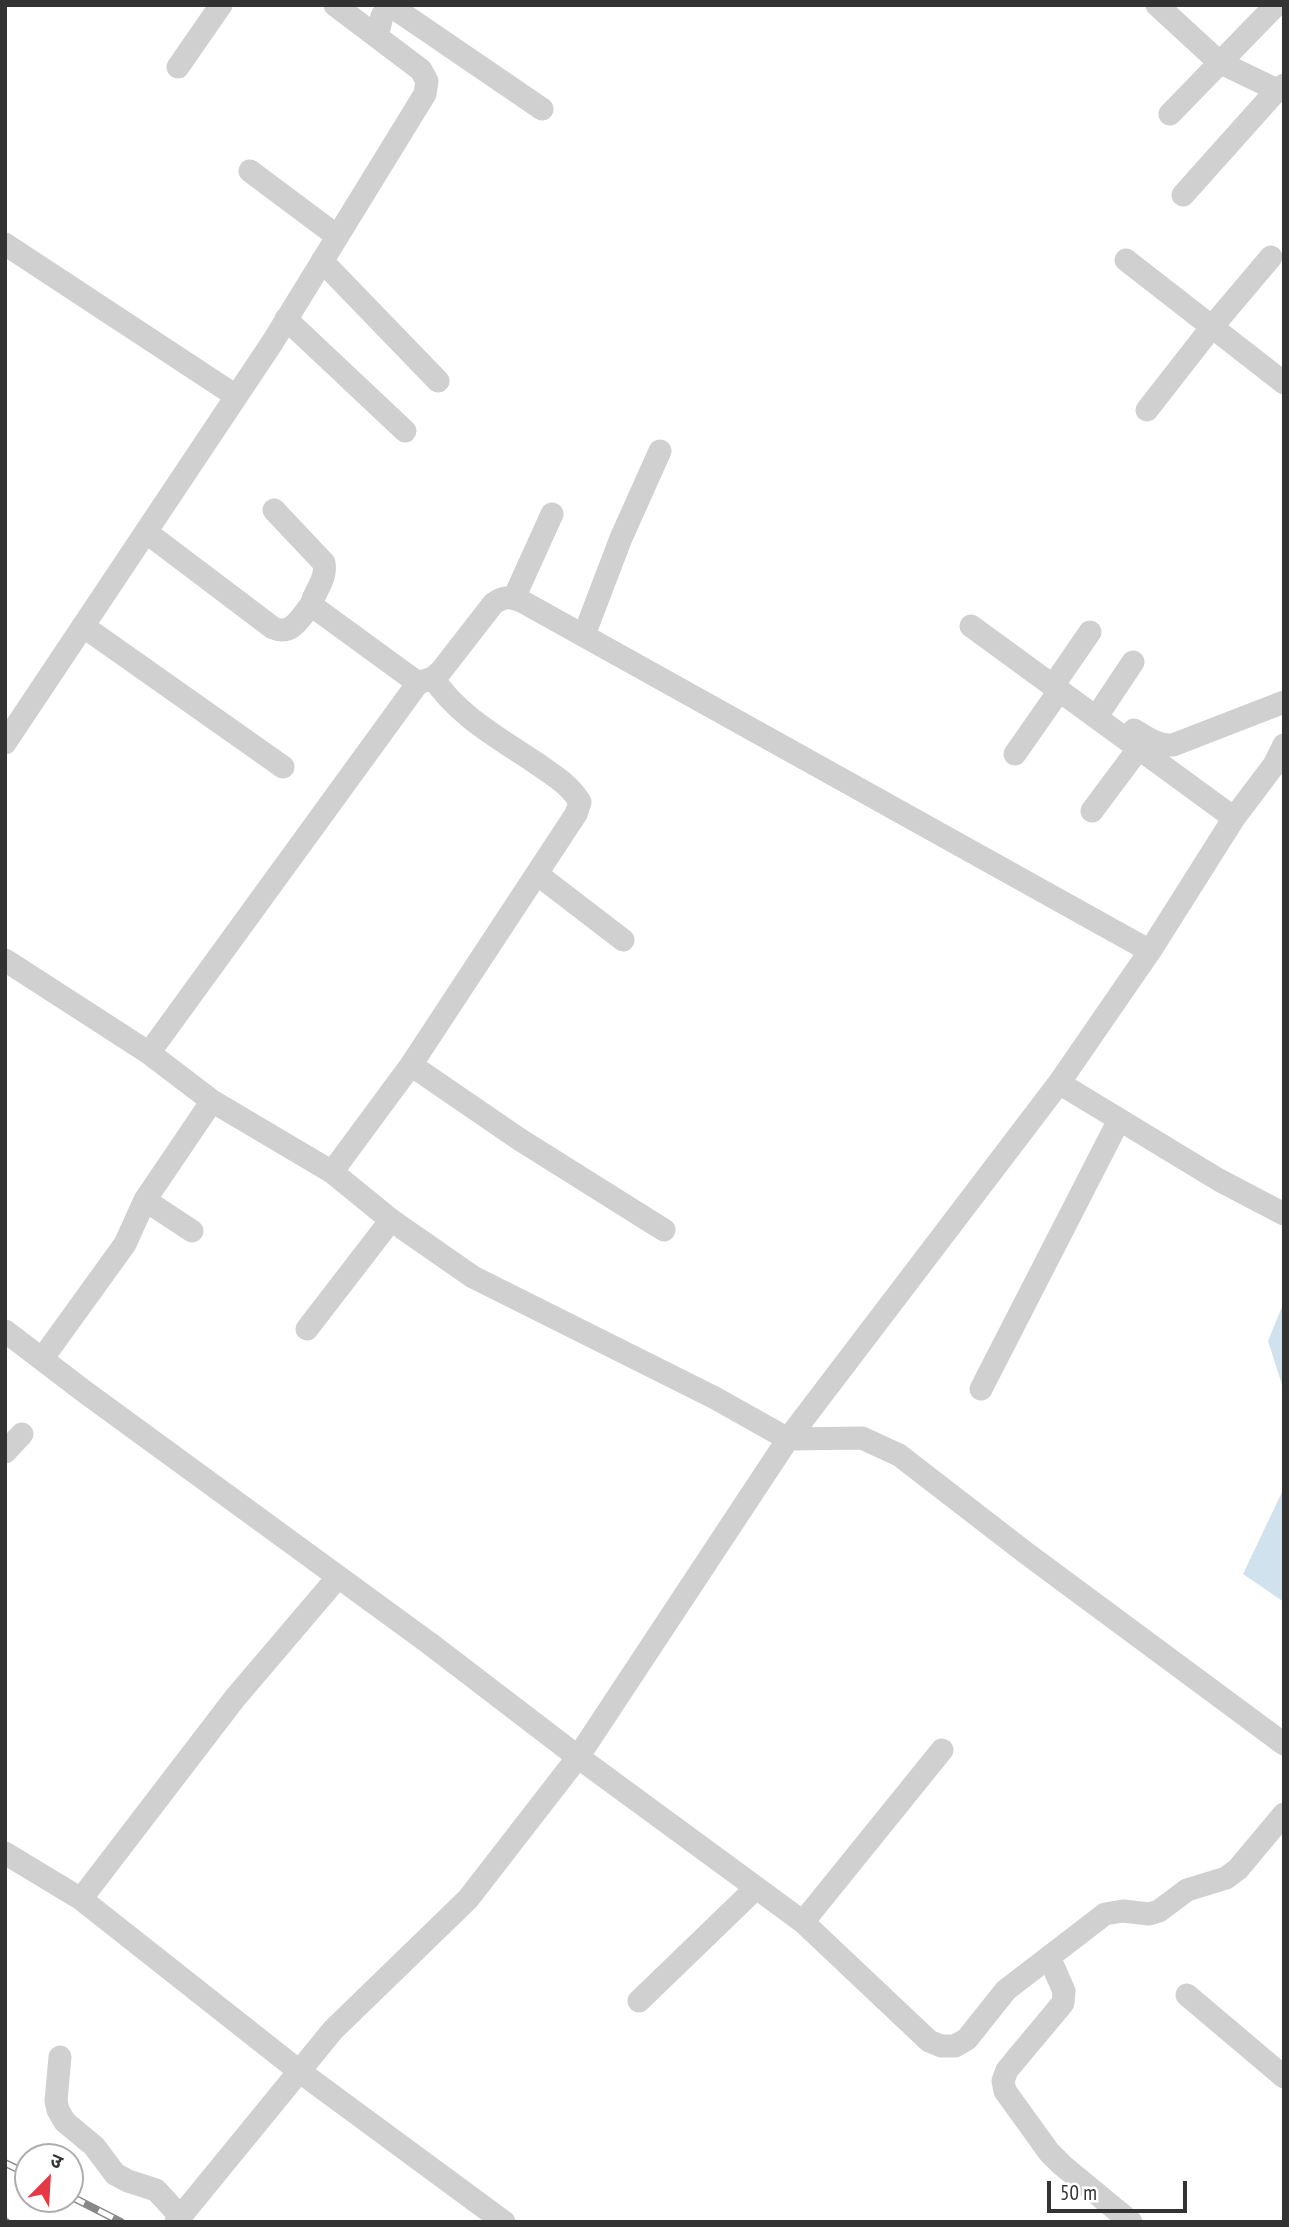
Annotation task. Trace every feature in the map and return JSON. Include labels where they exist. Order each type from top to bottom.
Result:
[{"type":"street","points":[[178,67],[222,5]]},
{"type":"street","points":[[5,743],[286,319],[425,94],[427,81],[421,70],[335,5]]},
{"type":"street","points":[[1157,5],[1219,62],[1280,88],[1183,195]]},
{"type":"street","points":[[1170,114],[1276,5]]},
{"type":"street","points":[[377,37],[387,9],[394,8],[542,108]]},
{"type":"street","points":[[250,171],[337,236]]},
{"type":"street","points":[[5,244],[236,396]]},
{"type":"street","points":[[1147,410],[1271,257]]},
{"type":"street","points":[[1126,260],[1284,383]]},
{"type":"street","points":[[322,261],[438,380]]},
{"type":"street","points":[[286,319],[405,431]]},
{"type":"street","points":[[584,635],[621,538],[660,451]]},
{"type":"street","points":[[146,532],[272,628],[282,632],[290,629],[311,605],[325,571],[324,563],[274,510]]},
{"type":"street","points":[[514,598],[552,514]]},
{"type":"street","points":[[149,1053],[425,680],[501,598],[514,598],[584,635],[1150,951]]},
{"type":"street","points":[[311,605],[425,680],[464,715],[565,784],[580,802],[576,814],[411,1065],[332,1172]]},
{"type":"street","points":[[83,626],[283,768]]},
{"type":"street","points":[[971,626],[1020,663],[1163,745],[1206,733],[1284,702]]},
{"type":"street","points":[[1015,754],[1090,632]]},
{"type":"street","points":[[1101,710],[1133,662]]},
{"type":"street","points":[[1058,686],[1234,818]]},
{"type":"street","points":[[60,2057],[56,2101],[65,2122],[94,2146],[115,2174],[156,2190],[178,2219],[333,2031],[468,1899],[578,1757],[788,1439],[1059,1083],[1150,951],[1234,818],[1266,776],[1284,745]]},
{"type":"street","points":[[1092,811],[1139,748]]},
{"type":"street","points":[[537,874],[624,940]]},
{"type":"street","points":[[5,960],[149,1053],[212,1101],[332,1172],[391,1220],[473,1277],[715,1398],[788,1439],[862,1438],[899,1455],[1026,1553],[1284,1744]]},
{"type":"street","points":[[411,1065],[519,1139],[664,1230]]},
{"type":"street","points":[[1059,1083],[1219,1180],[1284,1214]]},
{"type":"street","points":[[42,1359],[125,1244],[145,1200],[212,1101]]},
{"type":"street","points":[[981,1389],[1119,1120]]},
{"type":"street","points":[[145,1200],[192,1231]]},
{"type":"street","points":[[307,1329],[391,1220]]},
{"type":"street","points":[[5,1331],[803,1922],[929,2041],[941,2046],[955,2046],[967,2039],[1006,1990],[1105,1914],[1123,1911],[1149,1914],[1159,1911],[1187,1889],[1226,1878],[1238,1869],[1284,1814]]},
{"type":"street","points":[[5,1452],[22,1434]]},
{"type":"street","points":[[81,1899],[235,1698],[338,1577]]},
{"type":"street","points":[[803,1922],[942,1750]]},
{"type":"street","points":[[5,1853],[81,1899],[299,2071],[504,2222]]},
{"type":"street","points":[[639,2001],[756,1888]]},
{"type":"street","points":[[1049,1957],[1064,1991],[1063,2003],[1007,2070],[1003,2081],[1005,2091],[1049,2152],[1131,2222]]},
{"type":"street","points":[[1187,1996],[1284,2077]]},
{"type":"water","points":[[1284,1302],[1284,1391],[1268,1341]]},
{"type":"water","points":[[1284,1488],[1284,1602],[1243,1574]]},
{"type":"railway","points":[[5,2163],[14,2167]]},
{"type":"railway","points":[[84,2203],[121,2222]]}]
